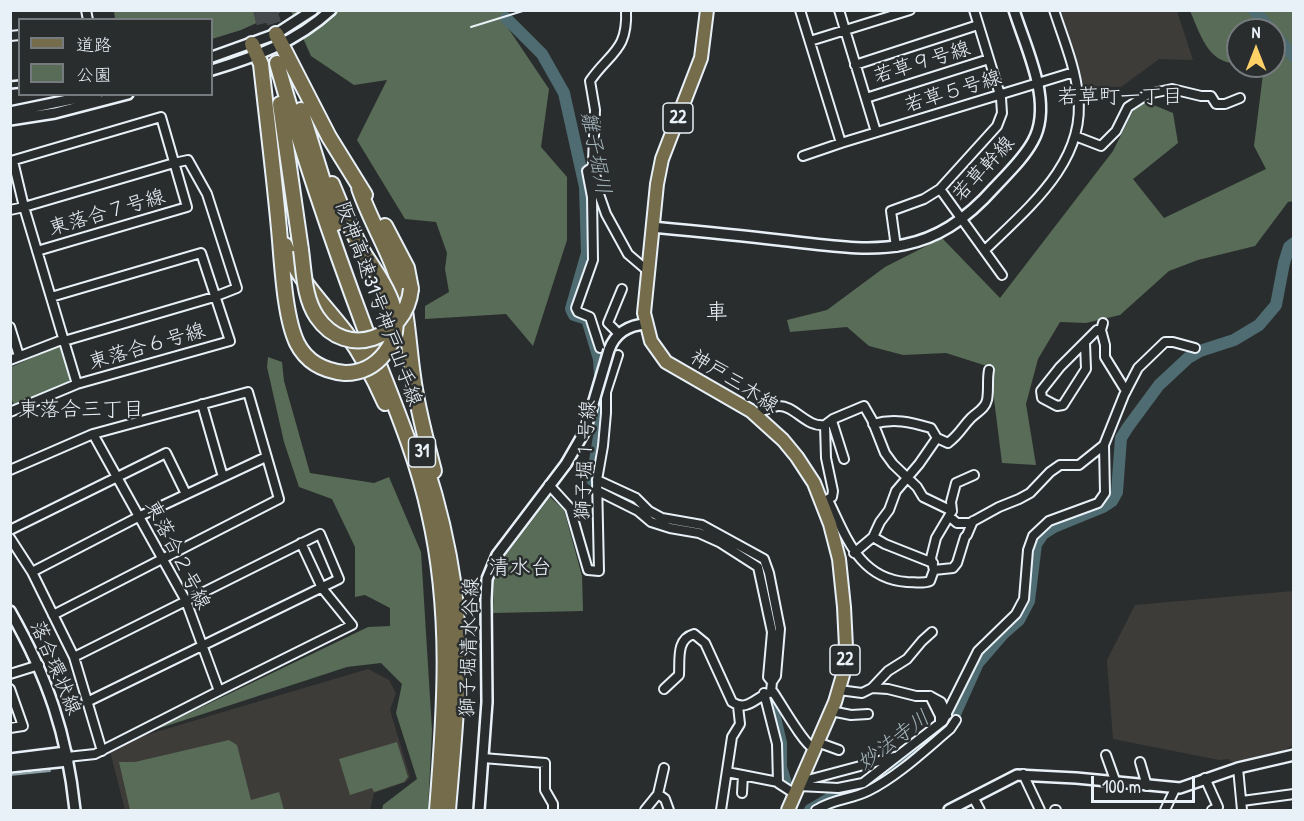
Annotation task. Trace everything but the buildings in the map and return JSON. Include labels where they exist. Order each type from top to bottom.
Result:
[{"type":"highway","points":[[279,39],[329,137],[359,188],[366,209],[388,251],[402,293],[416,394],[446,516],[446,543]]},
{"type":"highway","name":"31","points":[[255,49],[261,64],[279,226],[298,274],[366,363],[395,423],[429,512]]},
{"type":"highway","name":"阪神高速31号神戸山手線","points":[[359,188],[396,244],[407,268],[411,289],[406,310],[396,326],[372,339],[346,339],[330,331],[316,316],[306,289],[275,64],[352,293],[402,422],[418,469],[429,512],[442,592],[445,649],[443,736],[437,810]]},
{"type":"highway","name":"阪神高速31号神戸山手線","points":[[279,226],[290,317],[297,344],[314,363],[331,372],[360,371],[375,364],[389,347],[396,330],[392,301],[346,218],[301,110],[340,234],[416,434],[432,484],[446,543],[454,588],[458,648],[448,810]]},
{"type":"main road","name":"神戸三木線","points":[[707,10],[701,58],[662,159],[657,184],[644,307],[646,324],[653,346],[666,362],[755,414],[771,427],[797,457],[825,500],[839,559],[844,607],[845,668],[831,711],[788,810]]},
{"type":"street","points":[[279,39],[313,10]]},
{"type":"street","points":[[213,70],[255,49],[307,30],[331,10]]},
{"type":"street","points":[[626,10],[627,26],[619,49],[590,81],[595,110],[594,166],[599,194],[617,235],[628,254],[649,272]]},
{"type":"street","points":[[800,10],[841,143]]},
{"type":"street","points":[[838,10],[876,132]]},
{"type":"street","points":[[810,41],[910,10]]},
{"type":"street","points":[[896,247],[891,211],[924,198],[939,189],[997,126],[1002,113],[1000,95],[974,10]]},
{"type":"street","name":"若草幹線","points":[[652,227],[871,249],[896,247],[927,238],[962,219],[987,196],[1033,141],[1041,118],[1037,84],[1014,10]]},
{"type":"street","points":[[985,250],[1027,209],[1057,174],[1075,136],[1079,120],[1079,96],[1074,72],[1054,10]]},
{"type":"street","points":[[855,65],[978,26]]},
{"type":"street","points":[[213,57],[255,49]]},
{"type":"street","name":"若草９号線","points":[[866,98],[989,59]]},
{"type":"street","name":"若草５号線","points":[[803,156],[1074,72]]},
{"type":"street","points":[[1075,136],[1101,146],[1116,131],[1128,107],[1148,94],[1172,89],[1211,96],[1216,104],[1225,104],[1240,98]]},
{"type":"street","points":[[10,112],[88,96]]},
{"type":"street","points":[[10,120],[55,113],[120,96]]},
{"type":"street","name":"東落合７号線","points":[[12,161],[161,117],[188,207],[37,251]]},
{"type":"street","points":[[10,210],[174,162],[188,160],[207,194],[237,288],[10,360]]},
{"type":"street","points":[[12,161],[77,384]]},
{"type":"street","points":[[594,166],[587,171],[592,197],[593,260],[576,308],[578,312],[590,317],[609,351]]},
{"type":"street","points":[[939,189],[1002,274]]},
{"type":"street","name":"東落合６号線","points":[[10,412],[77,384],[230,341],[201,253],[51,297]]},
{"type":"street","points":[[621,289],[608,323],[619,334],[633,326],[646,324]]},
{"type":"street","points":[[10,327],[19,356]]},
{"type":"street","points":[[1085,343],[1086,369],[1063,405],[1057,406],[1042,398],[1041,391],[1060,366],[1102,327],[1106,361],[1126,391]]},
{"type":"street","name":"獅子堀清水谷線","points":[[478,810],[488,674],[487,579],[497,555],[566,464],[585,431],[609,351],[619,334]]},
{"type":"street","points":[[767,692],[777,744],[778,782],[782,788],[838,788],[863,783],[940,723],[947,715],[978,651],[1016,614],[1024,599],[1028,550],[1034,536],[1049,521],[1098,503],[1105,493],[1104,445],[1138,368],[1165,342],[1195,348]]},
{"type":"street","name":"獅子堀１号線","points":[[549,485],[570,508],[588,570],[599,571],[596,490],[603,446],[609,351]]},
{"type":"street","points":[[873,424],[885,421],[906,421],[931,428],[937,438],[948,443],[959,435],[988,398],[989,370]]},
{"type":"street","points":[[10,470],[93,434],[248,392],[279,498],[53,615]]},
{"type":"street","points":[[202,404],[224,477]]},
{"type":"street","points":[[755,414],[775,406],[784,406],[813,424],[829,423],[864,406],[885,453],[917,487],[923,497],[951,514],[957,523],[963,524],[1030,493],[1060,465],[1079,465],[1104,445]]},
{"type":"street","points":[[829,423],[844,459]]},
{"type":"street","points":[[829,423],[826,458],[833,491],[832,497],[825,500],[854,553],[870,568],[886,577],[901,581],[925,583],[930,581],[933,567],[931,558],[936,538],[951,514],[951,501],[956,483],[974,475]]},
{"type":"street","name":"東落合２号線","points":[[93,434],[186,601],[219,691]]},
{"type":"street","points":[[854,553],[873,537],[889,510],[896,491],[937,438]]},
{"type":"street","points":[[10,530],[166,453],[186,494]]},
{"type":"street","points":[[32,572],[140,516],[266,457]]},
{"type":"street","points":[[597,480],[636,498],[649,511],[662,518],[702,525],[764,559],[769,573],[780,628],[776,676],[767,692],[747,705],[738,706],[732,702],[705,643],[694,634],[687,636],[681,642],[679,675],[664,689]]},
{"type":"street","points":[[596,490],[638,511],[651,522],[699,533],[719,542],[758,567],[772,632],[768,677],[772,682]]},
{"type":"street","points":[[873,537],[933,567],[949,569],[957,562],[973,521]]},
{"type":"street","points":[[74,657],[320,534],[339,579],[89,701]]},
{"type":"street","points":[[10,538],[32,572],[74,657],[89,701],[102,751]]},
{"type":"street","points":[[10,759],[95,754],[352,625],[322,588],[301,543]]},
{"type":"street","name":"落合環状線","points":[[10,611],[39,665],[60,723],[75,810]]},
{"type":"street","points":[[839,690],[862,693],[872,688],[888,671],[907,659],[932,632]]},
{"type":"street","points":[[10,674],[39,665]]},
{"type":"street","points":[[872,688],[888,689],[907,695],[930,696],[941,702],[947,715]]},
{"type":"street","points":[[10,689],[23,726],[10,728]]},
{"type":"street","points":[[767,692],[773,692],[796,725],[803,740],[839,750]]},
{"type":"street","points":[[930,696],[940,716],[940,723]]},
{"type":"street","points":[[721,810],[732,737],[740,724],[738,706]]},
{"type":"street","points":[[831,711],[851,716],[868,714]]},
{"type":"street","points":[[816,810],[828,802],[866,792],[883,782],[950,729],[956,720]]},
{"type":"street","points":[[949,810],[1010,778],[1023,774],[1175,789],[1238,768],[1293,754]]},
{"type":"street","points":[[1106,755],[1116,783]]},
{"type":"street","points":[[10,767],[67,756]]},
{"type":"street","points":[[798,787],[898,756]]},
{"type":"street","points":[[483,759],[545,763],[545,790],[553,804],[553,810]]},
{"type":"street","points":[[1140,762],[1147,786]]},
{"type":"street","points":[[645,810],[658,794],[664,768]]},
{"type":"street","points":[[1238,768],[1242,806],[1293,795]]},
{"type":"street","points":[[727,772],[778,782]]},
{"type":"street","points":[[1023,774],[1040,810]]},
{"type":"street","points":[[742,775],[742,793]]},
{"type":"street","points":[[1205,778],[1218,807],[1212,810]]},
{"type":"street","points":[[1165,810],[1175,789]]},
{"type":"street","points":[[658,794],[664,799],[669,810]]},
{"type":"street","points":[[973,797],[980,810]]},
{"type":"shaded area","points":[[1060,11],[1177,11],[1193,60],[1159,59],[1121,87],[1084,87]]},
{"type":"shaded area","points":[[1293,591],[1293,745],[1282,752],[1235,764],[1228,759],[1219,760],[1113,739],[1107,660],[1135,605]]},
{"type":"shaded area","points":[[368,669],[389,680],[396,693],[390,710],[410,777],[406,782],[374,793],[370,810],[125,810],[110,751],[129,740]]},
{"type":"green space","points":[[114,10],[283,11],[241,30],[213,39],[213,18],[115,18]]},
{"type":"green space","points":[[291,11],[505,11],[506,25],[549,89],[541,147],[567,177],[567,240],[533,346],[506,314],[425,319],[425,306],[449,292],[445,269],[447,253],[436,222],[405,219],[357,140],[387,80],[354,85],[311,56]]},
{"type":"green space","points":[[1190,11],[1293,11],[1293,201],[1288,202],[1255,246],[1198,260],[1169,271],[1120,315],[1086,323],[1060,322],[1038,359],[1026,404],[1036,465],[1002,463],[990,367],[946,353],[903,355],[869,346],[847,327],[790,332],[787,320],[827,310],[885,267],[942,238],[1000,298],[1113,151],[1139,99],[1173,113],[1178,143],[1133,179],[1164,218],[1266,169],[1254,146],[1262,78],[1286,78],[1286,18],[1226,18],[1226,61],[1212,53],[1202,38]]},
{"type":"green space","points":[[61,345],[72,380],[14,406],[11,397],[11,367]]},
{"type":"green space","points":[[268,357],[282,362],[284,381],[310,473],[374,483],[389,477],[421,552],[432,730],[428,810],[382,810],[383,805],[417,779],[396,713],[402,684],[381,663],[347,667],[154,730],[368,627],[390,626],[390,608],[365,595],[355,597],[355,547],[332,499],[299,487],[284,442],[267,367]]},
{"type":"green space","points":[[550,497],[564,510],[582,576],[583,611],[493,613],[494,580],[503,559]]},
{"type":"green space","points":[[229,740],[237,745],[251,800],[279,792],[284,810],[130,810],[119,762],[135,762]]},
{"type":"green space","points":[[397,742],[408,777],[404,782],[374,792],[372,788],[350,795],[339,759]]},
{"type":"waterway","name":"妙法寺川","points":[[1254,10],[1261,18]]},
{"type":"waterway","name":"雛子堀川","points":[[506,18],[542,54],[564,93],[585,187],[587,253],[571,309],[574,315],[587,319],[599,359],[600,430],[592,480]]},
{"type":"waterway","name":"妙法寺川","points":[[1286,47],[1294,57]]},
{"type":"waterway","name":"妙法寺川","points":[[810,810],[834,796],[866,788],[951,723],[978,663],[1003,634],[1019,620],[1029,601],[1036,544],[1043,534],[1112,501],[1117,492],[1121,438],[1128,427],[1159,385],[1188,358],[1200,351],[1234,340],[1259,325],[1276,305],[1284,263],[1289,247],[1294,243]]},
{"type":"waterway","name":"雛子堀川","points":[[603,489],[643,507],[656,520],[701,529],[762,565],[777,634],[772,677]]},
{"type":"waterway","name":"雛子堀川","points":[[770,695],[781,743],[781,767],[787,787]]},
{"type":"waterway","points":[[10,775],[50,771]]},
{"type":"tunnel","points":[[260,10],[273,64]]},
{"type":"tunnel","points":[[270,10],[280,43]]},
{"type":"tunnel","points":[[286,61],[301,110]]},
{"type":"railway","points":[[471,27],[526,10]]},
{"type":"district","name":"若草町一丁目","points":[[1120,97]]},
{"type":"district","name":"車","points":[[717,313]]},
{"type":"district","name":"東落合三丁目","points":[[81,410]]},
{"type":"district","name":"清水台","points":[[520,568]]}]
